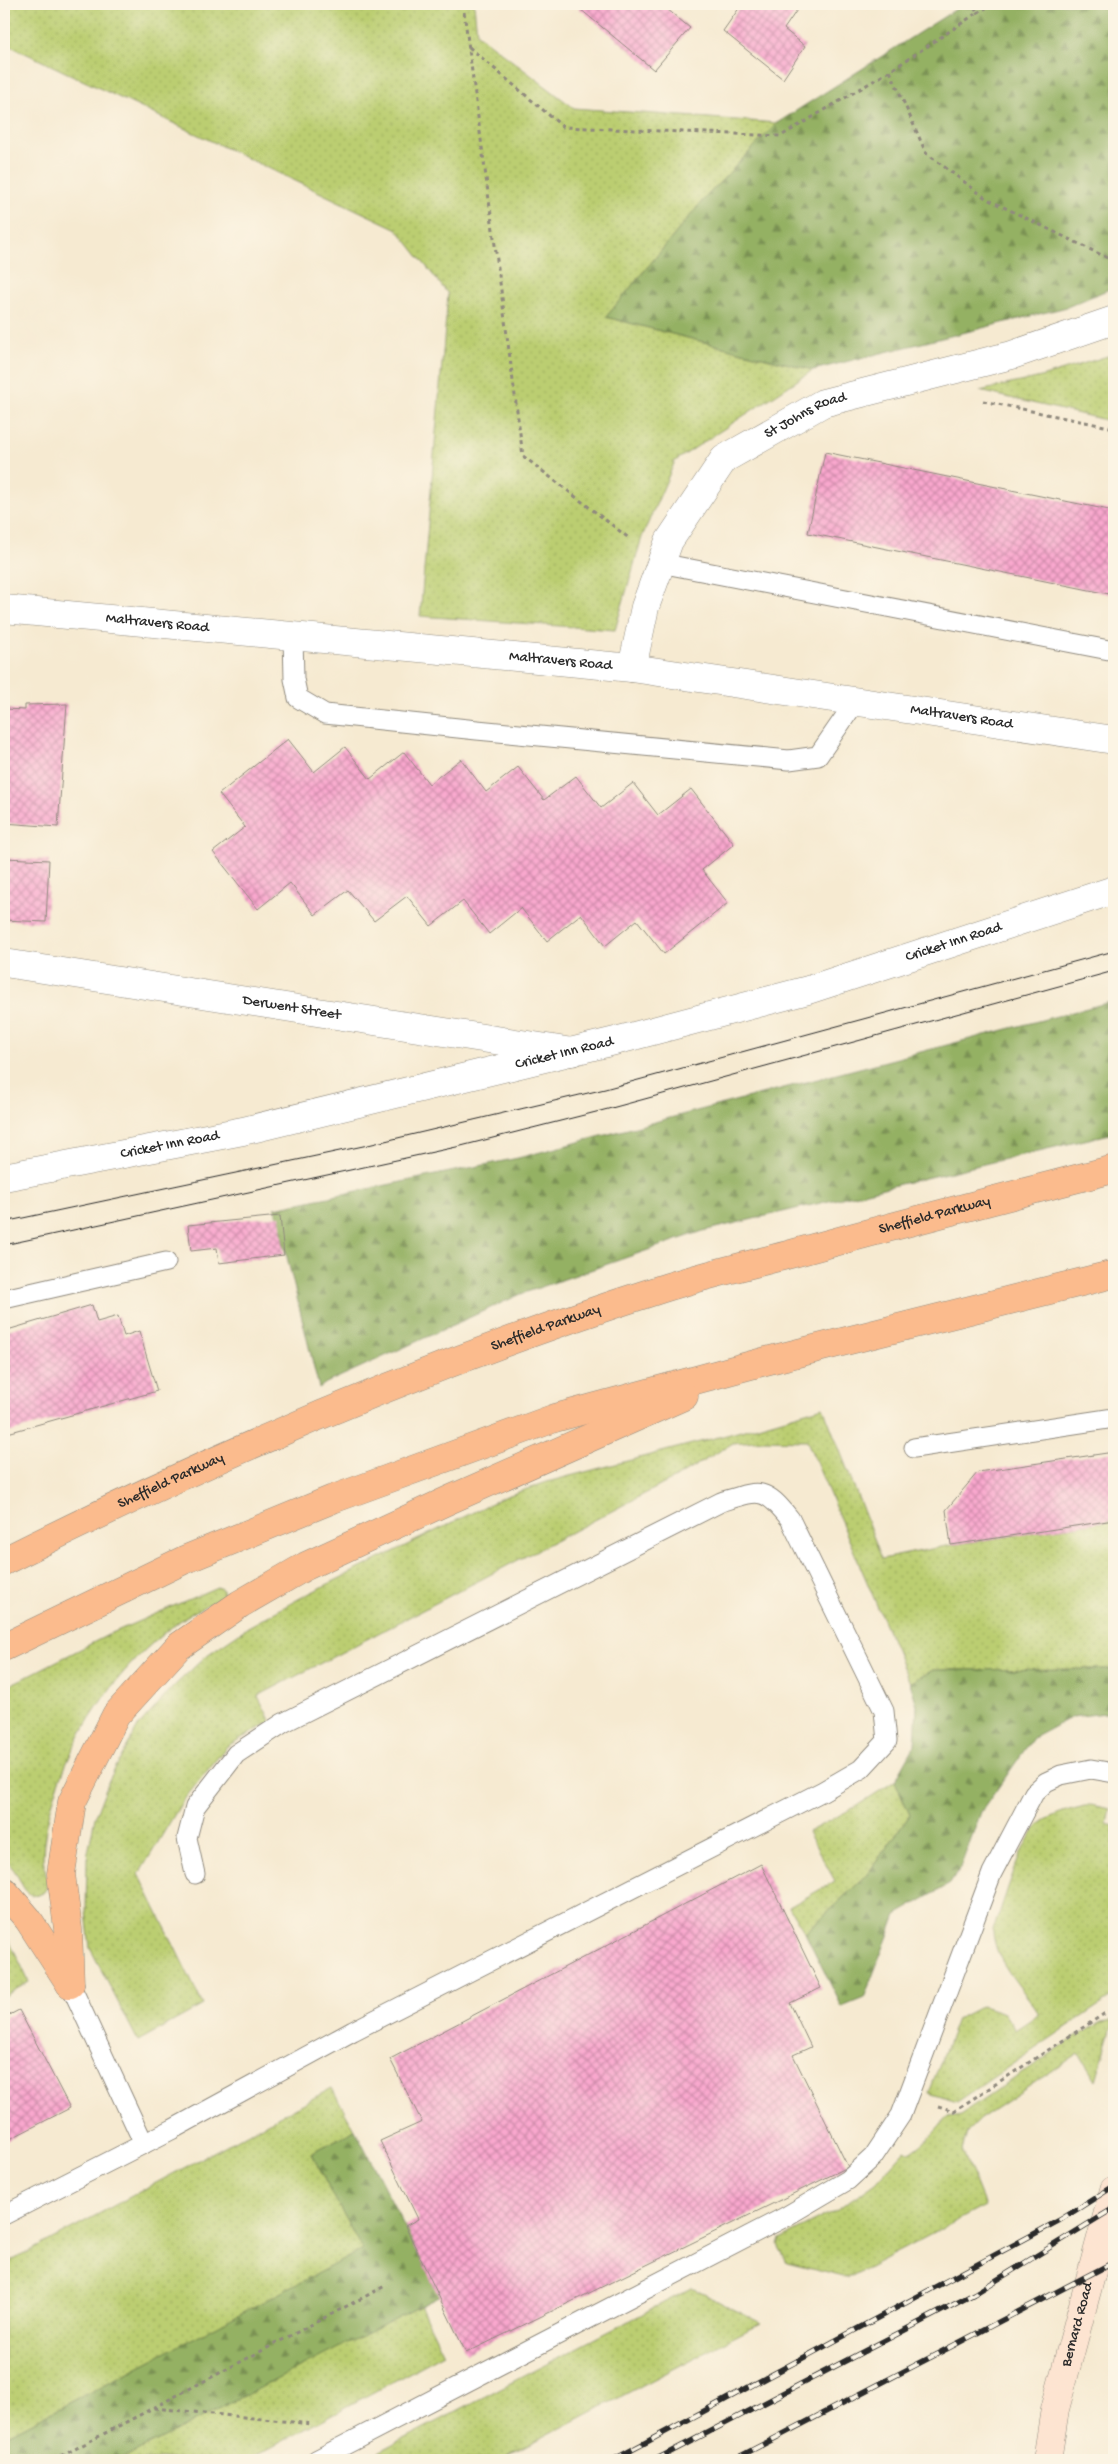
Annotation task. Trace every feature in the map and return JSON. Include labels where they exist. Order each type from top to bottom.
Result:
[{"type":"highway","name":"Sheffield Parkway","points":[[4,1561],[264,1439],[370,1394],[515,1340],[662,1289],[909,1221],[1114,1169]]},
{"type":"highway","points":[[4,1647],[184,1560],[333,1499],[555,1418],[766,1361],[1114,1274]]},
{"type":"highway","points":[[70,1984],[68,1929],[61,1874],[72,1802],[116,1715],[178,1647],[240,1604],[306,1566],[449,1500],[766,1361]]},
{"type":"highway","points":[[4,1891],[28,1919],[70,1984]]},
{"type":"main road","name":"Bernard Road","points":[[1047,2460],[1055,2409],[1114,2190]]},
{"type":"street","name":"St Johns Road","points":[[632,668],[645,608],[669,541],[724,459],[823,403],[1012,355],[1114,320]]},
{"type":"street","name":"Maltravers Road","points":[[4,609],[632,668],[1114,740]]},
{"type":"street","name":"Cricket Inn Road","points":[[4,1177],[243,1131],[572,1052],[808,990],[1114,890]]},
{"type":"street","name":"Derwent Street","points":[[11,964],[572,1052]]},
{"type":"lane","points":[[660,563],[1114,651]]},
{"type":"lane","points":[[293,636],[294,679],[298,698],[326,714],[789,760],[818,756],[856,701]]},
{"type":"lane","points":[[4,1299],[166,1262]]},
{"type":"lane","points":[[914,1448],[1114,1418]]},
{"type":"lane","points":[[4,2215],[144,2144],[353,2031],[830,1787],[861,1769],[887,1741],[884,1711],[790,1519],[774,1498],[753,1492],[721,1502],[283,1723],[236,1754],[196,1807],[187,1838],[195,1874]]},
{"type":"lane","points":[[316,2460],[827,2194],[848,2180],[872,2157],[891,2132],[909,2096],[992,1873],[1034,1793],[1046,1782],[1060,1775],[1092,1769],[1114,1773]]},
{"type":"lane","points":[[70,1984],[144,2144]]},
{"type":"path","points":[[463,4],[523,456],[660,563]]},
{"type":"path","points":[[974,4],[977,14]]},
{"type":"path","points":[[469,47],[563,127],[781,136],[890,71],[993,4]]},
{"type":"path","points":[[890,71],[926,153],[987,199],[1114,261]]},
{"type":"path","points":[[980,401],[1114,428]]},
{"type":"path","points":[[909,2096],[954,2112],[1107,2012],[1114,2011]]},
{"type":"path","points":[[54,2460],[385,2286]]},
{"type":"path","points":[[153,2408],[316,2425]]},
{"type":"green space","points":[[4,4],[474,4],[477,34],[574,108],[777,123],[705,198],[606,317],[813,370],[675,461],[642,537],[615,630],[420,616],[448,294],[397,229],[4,43]]},
{"type":"green space","points":[[964,4],[1114,4],[1114,287],[1067,307],[813,370],[606,317],[705,198],[777,123]]},
{"type":"green space","points":[[1114,354],[1114,422],[980,391],[1041,377]]},
{"type":"green space","points":[[1114,1001],[1114,1133],[703,1231],[521,1294],[326,1383],[319,1388],[275,1208],[518,1158]]},
{"type":"green space","points":[[823,1407],[882,1559],[951,1545],[1114,1520],[1114,1669],[933,1670],[910,1683],[807,1441],[763,1440],[733,1443],[675,1478],[258,1696],[271,1722],[227,1746],[182,1802],[139,1874],[203,2005],[138,2041],[90,1948],[86,1912],[87,1858],[95,1817],[109,1780],[137,1728],[173,1687],[207,1655],[248,1627],[304,1596],[504,1497],[547,1482],[734,1433]]},
{"type":"green space","points":[[217,1587],[223,1590],[223,1595],[166,1631],[129,1667],[97,1707],[72,1751],[52,1805],[45,1835],[43,1856],[47,1882],[45,1891],[36,1896],[28,1893],[15,1871],[4,1858],[4,1688],[112,1633]]},
{"type":"green space","points":[[1114,1669],[1114,1712],[1072,1717],[1033,1738],[981,1812],[960,1868],[950,1884],[896,1915],[864,1998],[842,2007],[805,1933],[866,1876],[910,1815],[895,1781],[915,1745],[917,1705],[910,1683],[933,1670]]},
{"type":"green space","points":[[895,1781],[910,1815],[866,1876],[805,1933],[789,1907],[835,1881],[808,1832],[855,1807]]},
{"type":"green space","points":[[1091,1805],[1110,1809],[1107,1824],[1114,1826],[1114,1995],[957,2102],[929,2093],[957,2019],[982,2006],[1004,2013],[1015,2030],[1039,2014],[1003,1963],[994,1941],[993,1929],[1020,1855],[1035,1829],[1055,1815]]},
{"type":"green space","points":[[4,1929],[29,1982],[4,1996]]},
{"type":"green space","points":[[1114,2020],[1096,2080],[1079,2053],[980,2119],[967,2132],[962,2150],[985,2206],[848,2278],[787,2263],[778,2246],[780,2239],[836,2210],[876,2182],[905,2150],[910,2153],[921,2145],[947,2117],[961,2115],[1072,2039],[1101,2022]]},
{"type":"green space","points":[[332,2088],[355,2130],[311,2153],[363,2250],[4,2437],[4,2265]]},
{"type":"green space","points":[[355,2130],[440,2296],[119,2460],[4,2460],[4,2437],[362,2250],[311,2153]]},
{"type":"green space","points":[[692,2288],[761,2323],[500,2460],[363,2460]]},
{"type":"green space","points":[[420,2305],[444,2354],[248,2460],[119,2460]]},
{"type":"building","points":[[574,4],[661,4],[690,28],[654,70]]},
{"type":"building","points":[[742,4],[801,4],[784,29],[805,46],[783,79],[723,31]]},
{"type":"building","points":[[825,452],[1114,511],[1114,595],[808,533]]},
{"type":"building","points":[[67,704],[58,827],[4,823],[4,709],[25,710],[25,705]]},
{"type":"building","points":[[288,739],[314,772],[345,747],[370,779],[404,752],[429,784],[461,759],[486,792],[518,767],[544,800],[576,776],[601,808],[633,783],[658,815],[691,789],[734,844],[702,870],[728,903],[664,954],[637,920],[605,946],[581,914],[547,941],[521,908],[489,934],[463,901],[431,926],[407,896],[374,921],[348,890],[315,915],[290,883],[258,909],[213,852],[245,827],[219,794]]},
{"type":"building","points":[[4,858],[49,860],[46,922],[4,920]]},
{"type":"building","points":[[280,1216],[284,1255],[219,1263],[217,1248],[191,1251],[188,1225]]},
{"type":"building","points":[[92,1305],[97,1322],[118,1316],[124,1336],[139,1331],[157,1391],[4,1434],[4,1371],[10,1369],[4,1331]]},
{"type":"building","points":[[1114,1452],[1114,1520],[951,1545],[946,1510],[978,1472]]},
{"type":"building","points":[[761,1864],[821,1988],[790,2003],[811,2047],[793,2055],[848,2167],[466,2353],[405,2226],[418,2219],[380,2141],[422,2122],[390,2059]]},
{"type":"building","points":[[19,2010],[70,2108],[4,2142],[4,2018]]},
{"type":"tram line","points":[[4,1222],[368,1145],[605,1089],[1114,951]]},
{"type":"tram line","points":[[4,1245],[461,1146],[608,1109],[1114,971]]},
{"type":"railway","points":[[613,2460],[1060,2220],[1114,2186]]},
{"type":"railway","points":[[655,2460],[974,2294],[1114,2208]]},
{"type":"railway","points":[[733,2460],[1114,2262]]}]
